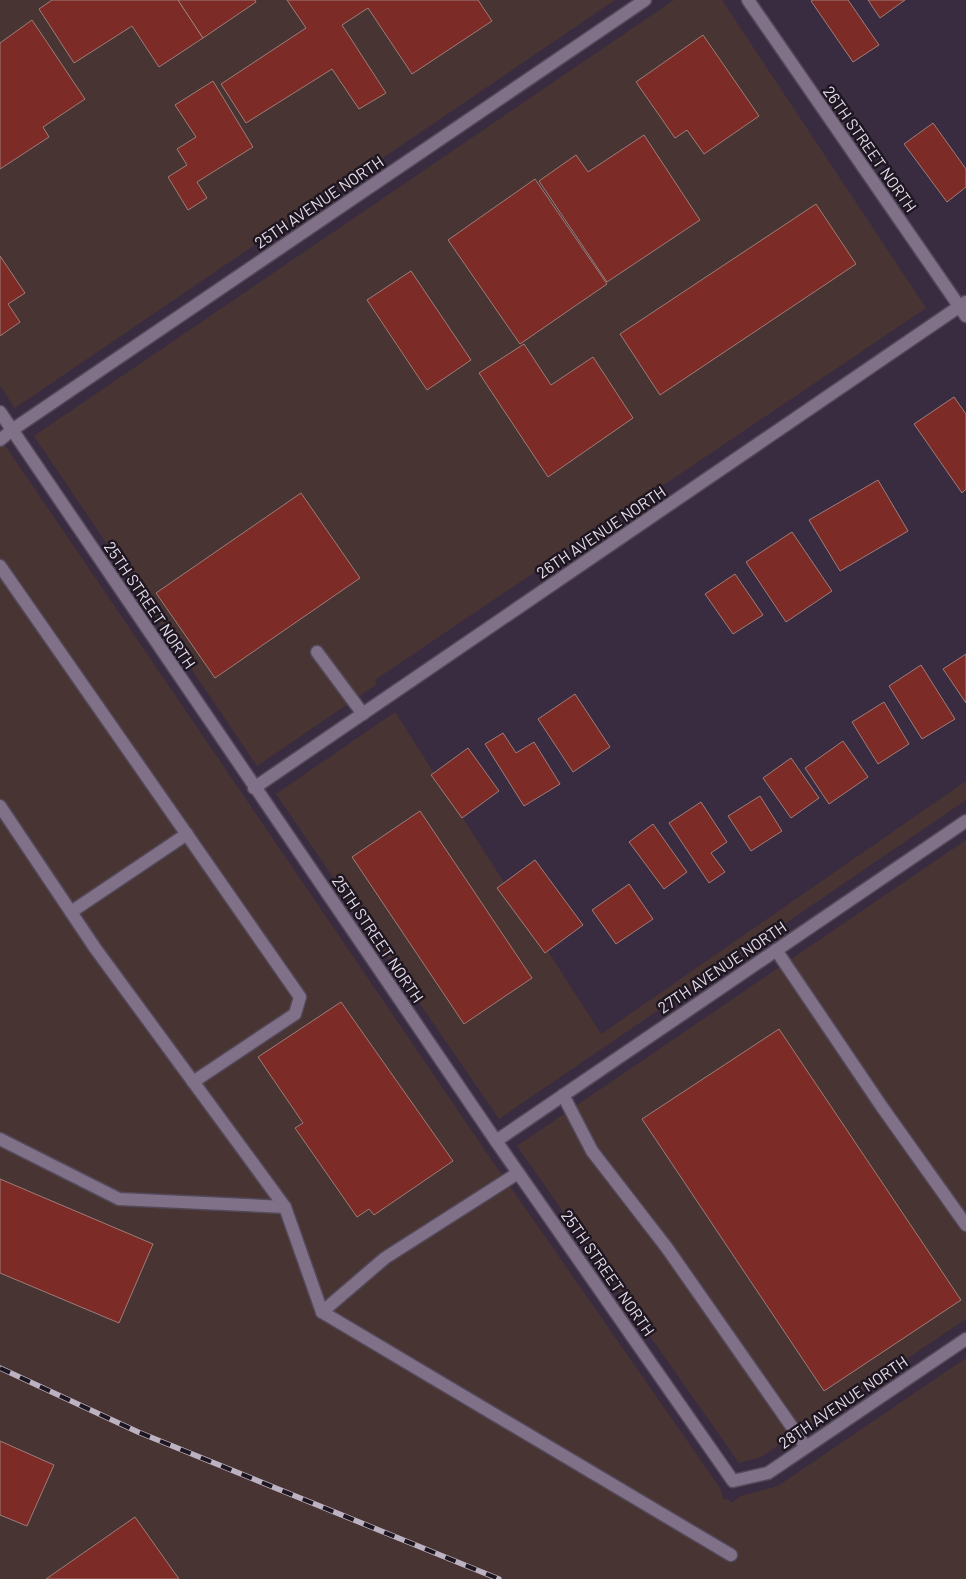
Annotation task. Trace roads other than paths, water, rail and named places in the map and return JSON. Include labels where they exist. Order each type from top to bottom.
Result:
[{"type":"street","name":"25TH AVENUE NORTH","points":[[0,440],[645,0]]},
{"type":"street","name":"26TH STREET NORTH","points":[[748,0],[964,308]]},
{"type":"street","name":"26TH AVENUE NORTH","points":[[254,788],[964,308]]},
{"type":"street","name":"25TH STREET NORTH","points":[[0,412],[254,788],[518,1173],[733,1481]]},
{"type":"street","points":[[0,566],[300,997],[295,1014],[193,1082]]},
{"type":"street","points":[[317,652],[364,714]]},
{"type":"street","points":[[0,806],[71,912],[285,1207],[322,1312],[730,1555]]},
{"type":"street","name":"27TH AVENUE NORTH","points":[[496,1140],[966,820]]},
{"type":"street","points":[[71,912],[187,834]]},
{"type":"street","points":[[776,950],[882,1107],[966,1225]]},
{"type":"street","points":[[563,1095],[592,1151],[667,1248],[806,1448]]},
{"type":"street","points":[[0,1139],[119,1198],[285,1207]]},
{"type":"street","points":[[322,1312],[385,1258],[518,1173]]},
{"type":"street","name":"28TH AVENUE NORTH","points":[[733,1481],[768,1472],[966,1339]]},
{"type":"railway","points":[[0,1368],[138,1432],[499,1579]]}]
